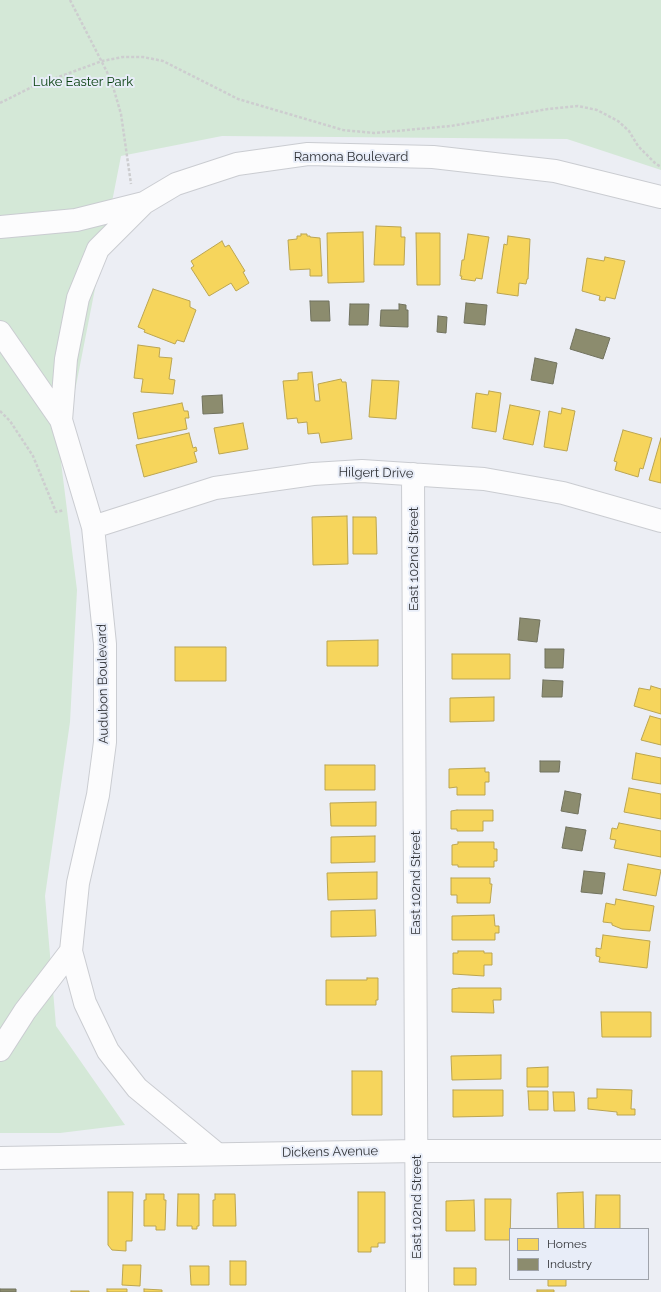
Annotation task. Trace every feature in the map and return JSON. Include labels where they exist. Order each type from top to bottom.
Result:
[{"type":"street","name":"Ramona Boulevard","points":[[0,227],[76,220],[144,203],[176,184],[237,164],[308,154],[433,157],[548,170],[661,197]]},
{"type":"street","name":"Audubon Boulevard","points":[[61,420],[66,359],[78,298],[98,249],[144,203]]},
{"type":"street","name":"Audubon Boulevard","points":[[0,332],[61,420],[93,527],[105,644],[105,742],[98,795],[78,883],[71,951],[85,1003],[108,1051],[137,1088],[218,1154]]},
{"type":"street","name":"Hilgert Drive","points":[[93,527],[215,488],[313,474],[362,471],[484,478],[563,493],[661,521]]},
{"type":"street","name":"East 102nd Street","points":[[413,474],[417,1292]]},
{"type":"street","points":[[0,1050],[25,1010],[71,951]]},
{"type":"street","name":"Dickens Avenue","points":[[0,1158],[417,1151],[661,1151]]},
{"type":"path","points":[[70,0],[102,61],[114,90],[121,114],[131,184]]},
{"type":"path","points":[[0,104],[34,86],[102,61],[123,57],[143,57],[163,61],[238,99],[343,130],[374,133],[452,126],[548,108],[578,106],[598,110],[618,121],[628,131],[638,146],[661,167]]},
{"type":"path","points":[[0,411],[10,421],[33,456],[56,512],[64,510]]},
{"type":"green space","name":"Luke Easter Park","points":[[0,0],[661,0],[661,170],[567,139],[222,136],[121,156],[61,462],[77,590],[70,722],[45,896],[56,1026],[125,1125],[60,1133],[0,1133]]},
{"type":"building: Homes","points":[[376,226],[401,227],[401,237],[405,237],[404,265],[374,265]]},
{"type":"building: Homes","points":[[363,232],[364,282],[328,283],[327,233]]},
{"type":"building: Homes","points":[[416,233],[440,233],[440,285],[417,285]]},
{"type":"building: Homes","points":[[301,234],[307,234],[307,236],[310,237],[320,238],[322,276],[310,276],[310,269],[290,270],[288,240],[297,239],[297,236],[301,236]]},
{"type":"building: Homes","points":[[468,234],[489,237],[482,279],[476,278],[475,281],[461,279],[462,276],[460,276]]},
{"type":"building: Homes","points":[[508,236],[530,239],[528,279],[526,284],[519,283],[518,296],[497,293],[504,244],[507,245]]},
{"type":"building: Homes","points":[[222,241],[225,247],[229,245],[245,271],[243,272],[249,283],[236,291],[231,283],[209,296],[191,268],[194,266],[191,261]]},
{"type":"building: Homes","points":[[605,257],[625,261],[615,299],[606,297],[605,301],[599,300],[600,296],[582,291],[587,258],[604,261]]},
{"type":"building: Homes","points":[[153,289],[190,301],[190,307],[196,310],[184,342],[177,340],[175,344],[144,332],[145,330],[138,327]]},
{"type":"building: Homes","points":[[138,345],[160,348],[159,357],[172,358],[169,379],[175,380],[173,394],[141,392],[143,379],[134,378]]},
{"type":"building: Homes","points":[[312,372],[315,401],[320,401],[318,384],[341,379],[342,382],[346,382],[352,439],[321,443],[319,433],[308,434],[307,422],[298,423],[297,418],[287,419],[283,381],[298,380],[298,373]]},
{"type":"building: Homes","points":[[372,380],[399,381],[396,419],[369,417]]},
{"type":"building: Homes","points":[[489,391],[501,393],[496,432],[472,428],[476,393],[488,395]]},
{"type":"building: Homes","points":[[182,403],[184,411],[188,411],[189,418],[185,418],[187,429],[138,439],[133,413]]},
{"type":"building: Homes","points":[[510,405],[540,411],[533,445],[503,439]]},
{"type":"building: Homes","points":[[562,408],[575,411],[567,451],[544,447],[549,411],[561,414]]},
{"type":"building: Homes","points":[[243,423],[248,449],[219,454],[214,428]]},
{"type":"building: Homes","points":[[623,430],[652,438],[643,469],[640,468],[638,477],[615,470],[617,462],[614,461]]},
{"type":"building: Homes","points":[[189,433],[193,448],[196,447],[197,451],[194,452],[197,462],[144,477],[136,445]]},
{"type":"building: Homes","points":[[661,438],[661,483],[649,480]]},
{"type":"building: Homes","points":[[347,516],[348,564],[313,565],[312,517]]},
{"type":"building: Homes","points":[[353,517],[376,517],[377,554],[353,554]]},
{"type":"building: Homes","points":[[378,640],[378,666],[327,666],[327,641]]},
{"type":"building: Homes","points":[[175,647],[226,647],[226,681],[175,681]]},
{"type":"building: Homes","points":[[452,654],[510,654],[510,679],[452,679]]},
{"type":"building: Homes","points":[[651,686],[661,689],[661,714],[634,706],[639,688],[650,690]]},
{"type":"building: Homes","points":[[494,697],[494,721],[450,722],[450,698]]},
{"type":"building: Homes","points":[[650,716],[661,719],[661,745],[641,740]]},
{"type":"building: Homes","points":[[636,753],[661,758],[661,784],[632,779]]},
{"type":"building: Homes","points":[[325,765],[375,765],[375,790],[325,790]]},
{"type":"building: Homes","points":[[485,768],[485,772],[489,772],[489,782],[485,782],[485,795],[457,795],[457,787],[449,788],[449,769]]},
{"type":"building: Homes","points":[[629,788],[661,794],[661,819],[624,812]]},
{"type":"building: Homes","points":[[376,802],[376,826],[331,826],[330,803]]},
{"type":"building: Homes","points":[[493,810],[493,821],[483,821],[483,831],[457,831],[457,829],[451,829],[451,811]]},
{"type":"building: Homes","points":[[619,823],[661,831],[661,857],[614,848],[616,840],[610,839],[612,828],[617,829]]},
{"type":"building: Homes","points":[[375,836],[375,862],[331,863],[331,837]]},
{"type":"building: Homes","points":[[458,842],[494,842],[494,849],[497,849],[497,861],[494,861],[494,867],[458,867],[458,865],[452,865],[452,845],[458,844]]},
{"type":"building: Homes","points":[[628,864],[661,870],[656,896],[623,890]]},
{"type":"building: Homes","points":[[377,872],[377,899],[328,900],[327,873]]},
{"type":"building: Homes","points":[[451,878],[490,878],[490,884],[492,884],[490,903],[457,903],[457,895],[451,895]]},
{"type":"building: Homes","points":[[616,899],[654,906],[650,931],[622,929],[612,925],[612,923],[603,922],[606,903],[615,905]]},
{"type":"building: Homes","points":[[375,910],[376,936],[331,937],[331,911]]},
{"type":"building: Homes","points":[[494,915],[495,926],[499,926],[499,933],[495,933],[495,940],[452,940],[452,916]]},
{"type":"building: Homes","points":[[603,935],[650,941],[647,968],[599,962],[600,957],[596,956],[596,948],[601,949]]},
{"type":"building: Homes","points":[[458,951],[484,951],[484,953],[492,953],[492,965],[484,965],[484,976],[453,974],[453,953],[458,953]]},
{"type":"building: Homes","points":[[367,978],[378,978],[378,1000],[376,1000],[376,1005],[326,1005],[326,980],[367,980]]},
{"type":"building: Homes","points":[[501,988],[501,1000],[493,1000],[494,1013],[452,1012],[452,989]]},
{"type":"building: Homes","points":[[601,1012],[651,1012],[651,1037],[602,1037]]},
{"type":"building: Homes","points":[[501,1055],[501,1079],[452,1080],[451,1056]]},
{"type":"building: Homes","points":[[548,1067],[548,1087],[527,1087],[527,1068]]},
{"type":"building: Homes","points":[[352,1071],[382,1071],[382,1115],[352,1115]]},
{"type":"building: Homes","points":[[597,1089],[632,1090],[631,1109],[635,1109],[635,1115],[617,1115],[617,1112],[588,1109],[588,1098],[597,1098]]},
{"type":"building: Homes","points":[[453,1090],[503,1090],[503,1116],[453,1117]]},
{"type":"building: Homes","points":[[528,1091],[548,1091],[548,1110],[529,1110]]},
{"type":"building: Homes","points":[[553,1092],[574,1092],[575,1111],[554,1111]]},
{"type":"building: Homes","points":[[108,1192],[133,1192],[132,1241],[126,1241],[126,1251],[112,1250],[108,1245]]},
{"type":"building: Homes","points":[[358,1192],[385,1192],[385,1243],[378,1243],[378,1247],[371,1247],[371,1252],[358,1252]]},
{"type":"building: Homes","points":[[583,1192],[584,1228],[558,1228],[557,1193]]},
{"type":"building: Homes","points":[[146,1194],[164,1194],[164,1200],[166,1200],[165,1230],[156,1230],[156,1226],[144,1226],[144,1200],[146,1200]]},
{"type":"building: Homes","points":[[178,1194],[199,1194],[199,1226],[197,1226],[197,1229],[192,1229],[192,1226],[177,1226]]},
{"type":"building: Homes","points":[[215,1194],[235,1194],[236,1226],[213,1226],[213,1200],[215,1200]]},
{"type":"building: Homes","points":[[596,1195],[620,1195],[620,1228],[595,1228]]},
{"type":"building: Homes","points":[[485,1199],[511,1199],[509,1240],[485,1240]]},
{"type":"building: Homes","points":[[474,1200],[475,1231],[446,1231],[446,1201]]},
{"type":"building: Homes","points":[[230,1261],[246,1261],[246,1285],[230,1285]]},
{"type":"building: Homes","points":[[123,1265],[141,1265],[140,1286],[122,1285]]},
{"type":"building: Homes","points":[[190,1266],[209,1266],[209,1285],[191,1285]]},
{"type":"building: Homes","points":[[454,1268],[476,1268],[476,1285],[454,1285]]},
{"type":"building: Homes","points":[[548,1280],[566,1280],[566,1286],[548,1286]]},
{"type":"building: Homes","points":[[107,1289],[127,1289],[127,1292],[107,1292]]},
{"type":"building: Homes","points":[[144,1289],[162,1290],[162,1292],[144,1292]]},
{"type":"building: Homes","points":[[537,1290],[554,1290],[554,1292],[537,1292]]},
{"type":"building: Homes","points":[[89,1291],[89,1292],[71,1292]]},
{"type":"building: Industry","points":[[310,301],[329,301],[330,321],[311,321]]},
{"type":"building: Industry","points":[[466,303],[487,305],[485,325],[464,323]]},
{"type":"building: Industry","points":[[350,304],[369,304],[368,325],[349,325]]},
{"type":"building: Industry","points":[[399,304],[406,305],[406,310],[408,310],[408,327],[380,326],[381,310],[399,310]]},
{"type":"building: Industry","points":[[438,316],[447,317],[446,333],[437,332]]},
{"type":"building: Industry","points":[[576,329],[610,338],[603,359],[570,349]]},
{"type":"building: Industry","points":[[535,358],[557,363],[553,384],[531,380]]},
{"type":"building: Industry","points":[[222,395],[223,413],[203,414],[202,396]]},
{"type":"building: Industry","points":[[520,618],[540,620],[537,642],[518,640]]},
{"type":"building: Industry","points":[[545,649],[564,649],[563,668],[545,668]]},
{"type":"building: Industry","points":[[543,680],[563,681],[562,697],[542,697]]},
{"type":"building: Industry","points":[[540,761],[560,761],[559,772],[540,772]]},
{"type":"building: Industry","points":[[565,791],[581,794],[578,814],[561,811]]},
{"type":"building: Industry","points":[[566,827],[586,830],[582,851],[562,848]]},
{"type":"building: Industry","points":[[584,871],[605,873],[602,894],[581,892]]},
{"type":"building: Industry","points":[[0,1289],[16,1289],[16,1292],[0,1292]]}]
